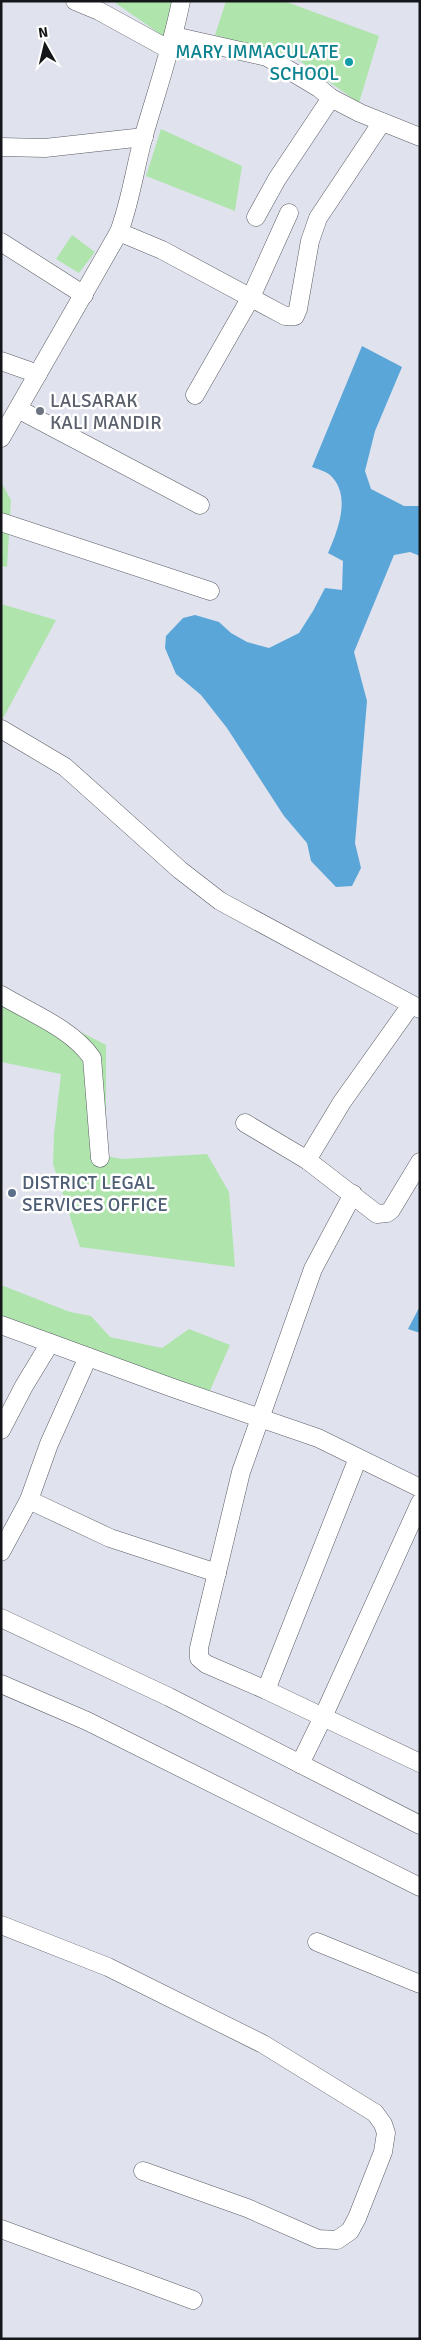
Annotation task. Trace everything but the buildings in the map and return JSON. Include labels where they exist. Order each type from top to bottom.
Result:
[{"type":"street","points":[[75,1],[172,43],[267,56],[319,88],[331,98],[382,122],[420,137]]},
{"type":"street","points":[[1,438],[119,232],[127,209],[144,137],[172,43],[181,1]]},
{"type":"street","points":[[256,217],[277,179],[331,98]]},
{"type":"street","points":[[119,232],[162,250],[285,316],[295,316],[318,218],[382,122]]},
{"type":"street","points":[[1,148],[45,148],[144,137]]},
{"type":"street","points":[[195,395],[252,298],[289,213]]},
{"type":"street","points":[[1,242],[84,295]]},
{"type":"street","points":[[1,361],[38,374]]},
{"type":"street","points":[[18,409],[200,505]]},
{"type":"street","points":[[1,522],[210,591]]},
{"type":"street","points":[[1,729],[65,767],[180,870],[220,900],[415,1007],[342,1102],[307,1160]]},
{"type":"street","points":[[1,995],[70,1036],[86,1049],[92,1058],[100,1158]]},
{"type":"street","points":[[245,1123],[307,1160],[377,1214],[387,1213],[391,1210],[420,1162]]},
{"type":"street","points":[[353,1194],[313,1269],[241,1472],[199,1648],[199,1658],[206,1664],[266,1690],[420,1763]]},
{"type":"street","points":[[1,1325],[318,1438],[420,1488]]},
{"type":"street","points":[[1,1430],[24,1386],[50,1343]]},
{"type":"street","points":[[1,1552],[29,1500],[49,1444],[88,1357]]},
{"type":"street","points":[[266,1690],[358,1458]]},
{"type":"street","points":[[29,1500],[110,1538],[217,1574]]},
{"type":"street","points":[[300,1764],[324,1718],[420,1503]]},
{"type":"street","points":[[1,1618],[168,1697],[420,1825]]},
{"type":"street","points":[[1,1684],[86,1721],[420,1887]]},
{"type":"street","points":[[1,1925],[108,1966],[263,2044],[375,2113],[383,2124],[386,2133],[383,2152],[358,2218],[350,2231],[337,2240],[318,2239],[247,2208],[143,2171]]},
{"type":"street","points":[[317,1942],[420,1984]]},
{"type":"street","points":[[1,2229],[193,2300]]},
{"type":"green space","points":[[173,1],[166,38],[114,2]]},
{"type":"green space","points":[[226,1],[284,1],[379,36],[359,103],[297,59],[215,35]]},
{"type":"green space","points":[[161,129],[242,166],[235,211],[146,176]]},
{"type":"green space","points":[[72,235],[95,252],[79,273],[56,259]]},
{"type":"green space","points":[[1,482],[11,500],[7,567],[1,566]]},
{"type":"green space","points":[[1,604],[56,620],[1,722]]},
{"type":"green space","points":[[1,991],[106,1045],[106,1156],[122,1159],[207,1154],[229,1192],[235,1267],[80,1247],[53,1164],[54,1134],[61,1074],[1,1062]]},
{"type":"green space","points":[[1,1285],[70,1312],[91,1316],[110,1337],[162,1348],[189,1329],[230,1345],[208,1395],[1,1318]]},
{"type":"water","points":[[362,346],[402,367],[375,431],[365,471],[371,489],[404,506],[420,506],[420,556],[410,552],[394,555],[354,652],[367,701],[355,843],[361,868],[352,886],[336,887],[311,861],[307,843],[284,816],[227,728],[201,695],[176,674],[165,648],[166,636],[183,618],[195,615],[219,622],[231,633],[247,642],[269,648],[299,633],[325,588],[342,590],[343,561],[328,553],[336,534],[341,513],[342,502],[340,492],[337,483],[330,475],[312,467]]},
{"type":"water","points":[[420,1306],[420,1333],[408,1329]]},
{"type":"place","name":"MARY IMMACULATE SCHOOL","points":[[349,62]]},
{"type":"place","name":"LALSARAK KALI MANDIR","points":[[40,411]]},
{"type":"place","name":"DISTRICT LEGAL SERVICES OFFICE","points":[[12,1193]]}]
